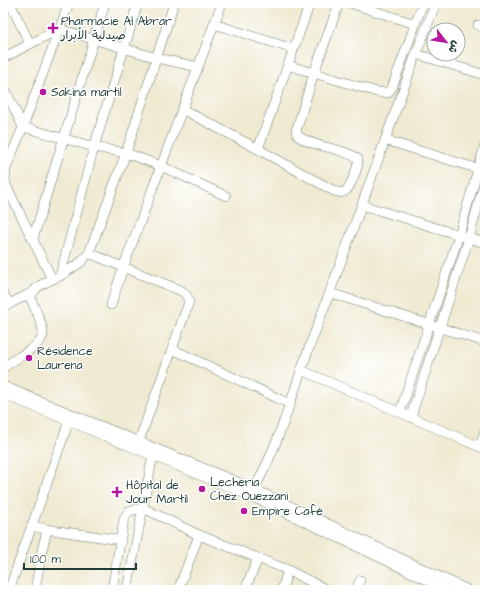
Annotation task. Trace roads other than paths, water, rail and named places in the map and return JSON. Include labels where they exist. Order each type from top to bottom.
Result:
[{"type":"street","points":[[10,3],[30,44]]},
{"type":"street","points":[[56,277],[33,239],[6,185],[5,180],[6,168],[24,127],[69,3]]},
{"type":"street","points":[[33,239],[105,3]]},
{"type":"street","points":[[56,277],[138,3]]},
{"type":"street","points":[[3,368],[11,361],[36,346],[43,338],[43,330],[31,299],[33,292],[37,287],[81,262],[89,253],[126,153],[174,3]]},
{"type":"street","points":[[110,304],[222,3]]},
{"type":"street","points":[[258,149],[310,3]]},
{"type":"street","points":[[182,109],[258,149],[334,192],[341,193],[348,188],[358,165],[358,159],[305,140],[297,134],[297,124],[339,3]]},
{"type":"street","points":[[350,3],[415,24]]},
{"type":"street","points":[[287,65],[377,92],[388,93],[393,85],[423,3]]},
{"type":"street","points":[[254,489],[269,461],[416,54],[436,3]]},
{"type":"street","points":[[214,24],[293,49]]},
{"type":"street","points":[[3,58],[60,29],[157,58],[198,67]]},
{"type":"street","points":[[416,54],[485,75]]},
{"type":"street","points":[[3,85],[24,127],[94,147],[126,153],[162,166],[226,196]]},
{"type":"street","points":[[385,140],[481,170]]},
{"type":"street","points":[[400,412],[481,170],[485,145]]},
{"type":"street","points":[[411,416],[469,238],[485,180]]},
{"type":"street","points":[[362,205],[485,243]]},
{"type":"street","points":[[89,253],[182,291],[187,296],[189,302],[139,441]]},
{"type":"street","points":[[3,294],[6,305],[33,292]]},
{"type":"street","points":[[330,293],[485,342]]},
{"type":"street","points":[[172,349],[290,404]]},
{"type":"street","points":[[301,370],[411,416],[482,448],[485,430]]},
{"type":"street","points":[[3,386],[254,489],[468,590]]},
{"type":"street","points":[[3,394],[251,496],[446,590]]},
{"type":"street","points":[[9,590],[69,421]]},
{"type":"street","points":[[127,590],[153,455]]},
{"type":"street","points":[[112,590],[124,519],[129,511],[143,508],[199,535],[288,570],[328,590]]},
{"type":"street","points":[[32,526],[47,530],[120,540]]},
{"type":"street","points":[[35,590],[47,530]]},
{"type":"street","points":[[178,590],[199,535]]},
{"type":"street","points":[[25,544],[42,550]]},
{"type":"street","points":[[245,590],[258,558]]},
{"type":"street","points":[[282,590],[288,570]]},
{"type":"street","points":[[356,590],[360,580]]},
{"type":"place","name":"Pharmacie Al Abrar صيدلية الأبرار","points":[[53,28]]},
{"type":"place","name":"Sakina martil","points":[[43,92]]},
{"type":"place","name":"Résidence Laurena","points":[[29,358]]},
{"type":"place","name":"Lecheria Chez Ouezzani","points":[[202,489]]},
{"type":"place","name":"Hôpital de Jour Martil","points":[[117,492]]},
{"type":"place","name":"Empire Café","points":[[244,511]]}]
